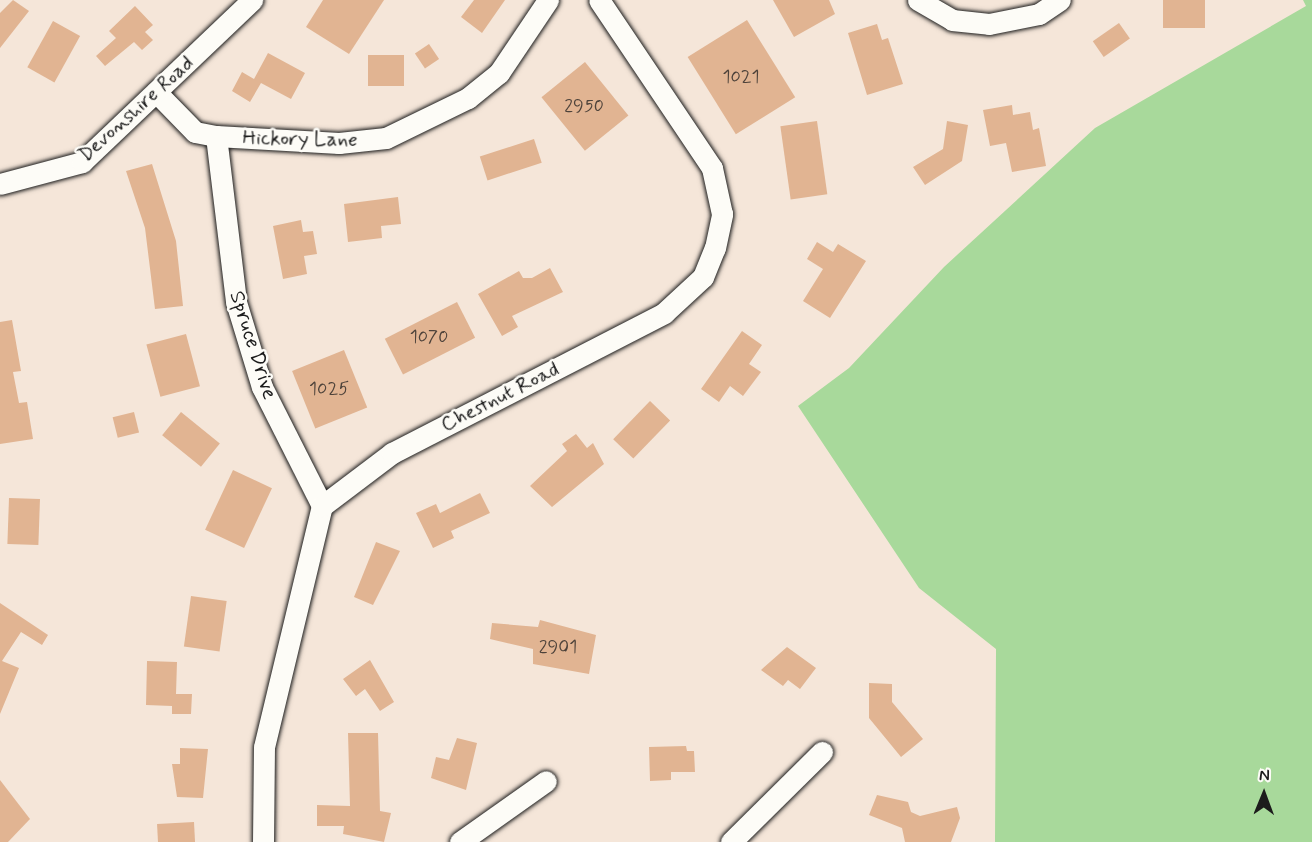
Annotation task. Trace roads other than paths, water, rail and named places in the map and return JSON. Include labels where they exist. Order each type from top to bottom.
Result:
[{"type":"street","name":"Devonshire Road","points":[[0,184],[82,162],[252,0]]},
{"type":"street","name":"Hickory Lane","points":[[156,92],[195,132],[216,136],[339,143],[386,138],[423,123],[499,73],[548,0]]},
{"type":"street","name":"Chestnut Road","points":[[322,506],[392,453],[664,313],[704,277],[722,214],[712,168],[599,0]]},
{"type":"street","points":[[918,0],[952,20],[989,24],[1039,14],[1060,0]]},
{"type":"street","name":"Spruce Drive","points":[[216,136],[236,302],[262,387],[322,506]]},
{"type":"street","points":[[262,842],[264,747],[322,506]]},
{"type":"street","points":[[731,842],[822,752]]},
{"type":"street","points":[[460,842],[546,780]]}]
